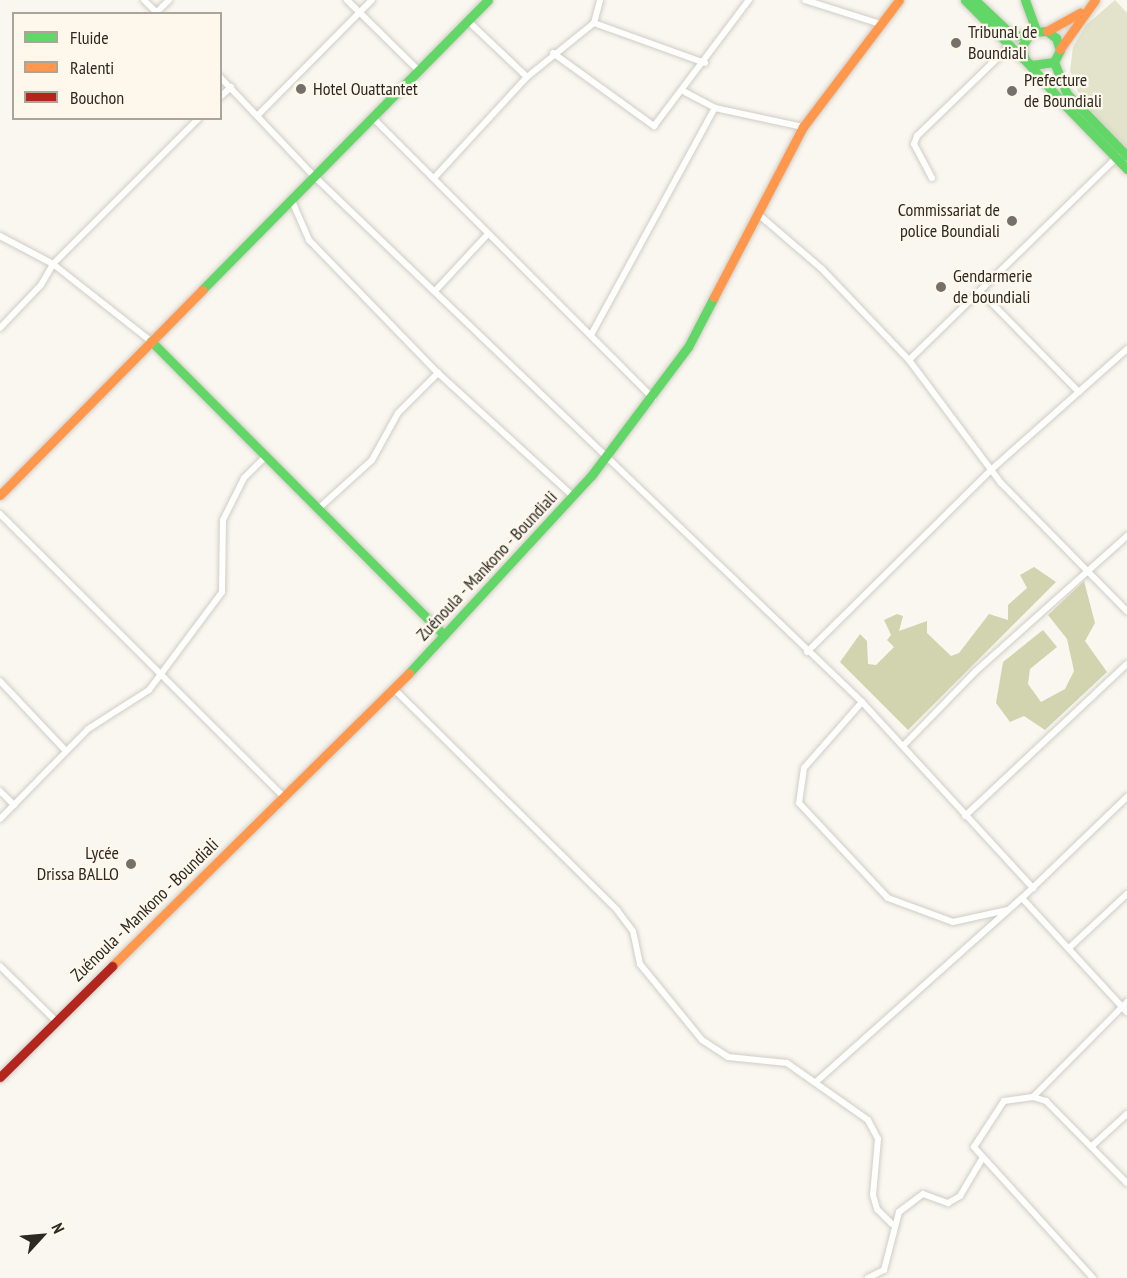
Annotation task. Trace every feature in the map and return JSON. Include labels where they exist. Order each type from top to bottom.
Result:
[{"type":"main road","points":[[0,495],[488,0]]},
{"type":"main road","name":"Zuénoula - Mankono - Boundiali","points":[[0,1077],[55,1020],[285,798],[394,689],[574,497],[653,398],[688,346],[803,128],[899,0]]},
{"type":"main road","points":[[965,0],[1122,155]]},
{"type":"main road","points":[[975,0],[1012,35],[1027,36]]},
{"type":"main road","points":[[1025,0],[1036,30]]},
{"type":"main road","points":[[1027,62],[1022,46],[1027,36],[1036,30],[1047,31],[1082,12],[1095,0]]},
{"type":"main road","points":[[1027,62],[1044,68],[1054,62],[1082,12]]},
{"type":"main road","points":[[1047,31],[1060,50]]},
{"type":"main road","points":[[1054,62],[1067,94],[1122,155],[1127,169]]},
{"type":"main road","points":[[151,341],[444,636]]},
{"type":"street","points":[[144,0],[155,12]]},
{"type":"street","points":[[157,12],[169,0]]},
{"type":"street","points":[[347,0],[419,71]]},
{"type":"street","points":[[258,115],[372,0]]},
{"type":"street","points":[[434,178],[526,77],[553,53],[594,23],[600,0]]},
{"type":"street","points":[[553,53],[654,126],[685,92],[749,0]]},
{"type":"street","points":[[805,0],[880,24]]},
{"type":"street","points":[[468,21],[526,77]]},
{"type":"street","points":[[594,23],[705,63]]},
{"type":"street","points":[[932,178],[914,144],[917,136],[1010,46]]},
{"type":"street","points":[[222,79],[315,177],[608,456],[807,652],[862,702],[904,745],[965,816],[1033,888]]},
{"type":"street","points":[[222,95],[231,87]]},
{"type":"street","points":[[685,92],[715,108],[803,128]]},
{"type":"street","points":[[591,335],[715,108]]},
{"type":"street","points":[[373,118],[434,178],[487,235],[653,398]]},
{"type":"street","points":[[0,328],[41,285],[52,264],[197,120]]},
{"type":"street","points":[[909,360],[1122,155]]},
{"type":"street","points":[[292,201],[309,240],[438,372],[574,497]]},
{"type":"street","points":[[758,214],[822,269],[909,360],[992,469],[1127,611]]},
{"type":"street","points":[[435,291],[487,235]]},
{"type":"street","points":[[0,236],[52,264],[151,341]]},
{"type":"street","points":[[981,292],[1079,392]]},
{"type":"street","points":[[807,652],[992,469],[1127,349]]},
{"type":"street","points":[[318,509],[372,460],[398,413],[438,372]]},
{"type":"street","points":[[0,819],[95,724],[149,690],[160,672],[222,592],[223,520],[244,478],[266,456]]},
{"type":"street","points":[[0,514],[285,798]]},
{"type":"street","points":[[904,745],[1087,568],[1127,536]]},
{"type":"street","points":[[965,816],[1127,664]]},
{"type":"street","points":[[0,681],[66,751]]},
{"type":"street","points":[[394,689],[617,910],[633,931],[640,964],[702,1040],[728,1057],[787,1063],[817,1081],[874,1128],[873,1196],[877,1209],[892,1224]]},
{"type":"street","points":[[862,702],[804,768],[799,802],[888,898],[953,922],[1007,910]]},
{"type":"street","points":[[0,790],[14,805]]},
{"type":"street","points":[[817,1081],[1033,888],[1127,797]]},
{"type":"street","points":[[1069,948],[1127,894]]},
{"type":"street","points":[[1022,898],[1124,1004],[1127,1012]]},
{"type":"street","points":[[0,966],[55,1020]]},
{"type":"street","points":[[1033,1097],[1124,1004]]},
{"type":"street","points":[[1093,1278],[982,1159],[974,1147],[991,1115],[1011,1098],[1033,1097],[1046,1101],[1093,1145],[1127,1183]]},
{"type":"street","points":[[1093,1145],[1127,1114]]},
{"type":"street","points":[[868,1278],[884,1270],[892,1224],[922,1194],[948,1203],[960,1196],[982,1159]]},
{"type":"green space","points":[[1115,0],[1127,13],[1127,154],[1087,115],[1070,71],[1073,47],[1086,25]]},
{"type":"green space","points":[[1034,567],[1056,582],[908,730],[840,662],[860,634],[867,641],[868,664],[876,665],[894,647],[887,640],[891,635],[884,620],[897,614],[903,616],[899,631],[927,621],[927,633],[951,656],[959,653],[989,614],[1008,620],[1008,605],[1027,588],[1020,575]]},
{"type":"green space","points":[[1084,581],[1095,623],[1085,641],[1107,672],[1045,730],[1024,716],[1010,722],[996,703],[1003,662],[1043,630],[1057,647],[1030,669],[1028,684],[1041,702],[1065,689],[1074,671],[1067,639],[1048,615]]},
{"type":"traffic: fast","points":[[202,290],[488,0]]},
{"type":"traffic: fast","points":[[965,0],[1018,54],[1027,62],[1032,65],[1054,62],[1060,50],[1056,38],[1047,31],[1031,32],[1022,46],[1024,57],[1027,62],[1061,101],[1127,169]]},
{"type":"traffic: fast","points":[[975,0],[1012,35],[1027,36]]},
{"type":"traffic: fast","points":[[1025,0],[1036,30]]},
{"type":"traffic: fast","points":[[1054,62],[1067,94],[1127,156]]},
{"type":"traffic: fast","points":[[409,673],[591,476],[688,347],[714,297]]},
{"type":"traffic: fast","points":[[151,341],[444,635]]},
{"type":"traffic: slow","points":[[714,297],[803,127],[899,0]]},
{"type":"traffic: slow","points":[[1060,49],[1095,0]]},
{"type":"traffic: slow","points":[[1047,31],[1080,13]]},
{"type":"traffic: slow","points":[[0,495],[202,290]]},
{"type":"traffic: slow","points":[[112,966],[409,673]]},
{"type":"traffic: jam","points":[[0,1077],[112,966]]},
{"type":"place","name":"Tribunal de Boundiali","points":[[956,43]]},
{"type":"place","name":"Hotel Ouattantet","points":[[301,89]]},
{"type":"place","name":"Prefecture de Boundiali","points":[[1012,91]]},
{"type":"place","name":"Commissariat de police Boundiali","points":[[1012,221]]},
{"type":"place","name":"Gendarmerie de boundiali","points":[[941,287]]},
{"type":"place","name":"Lycée Drissa BALLO","points":[[131,864]]}]
